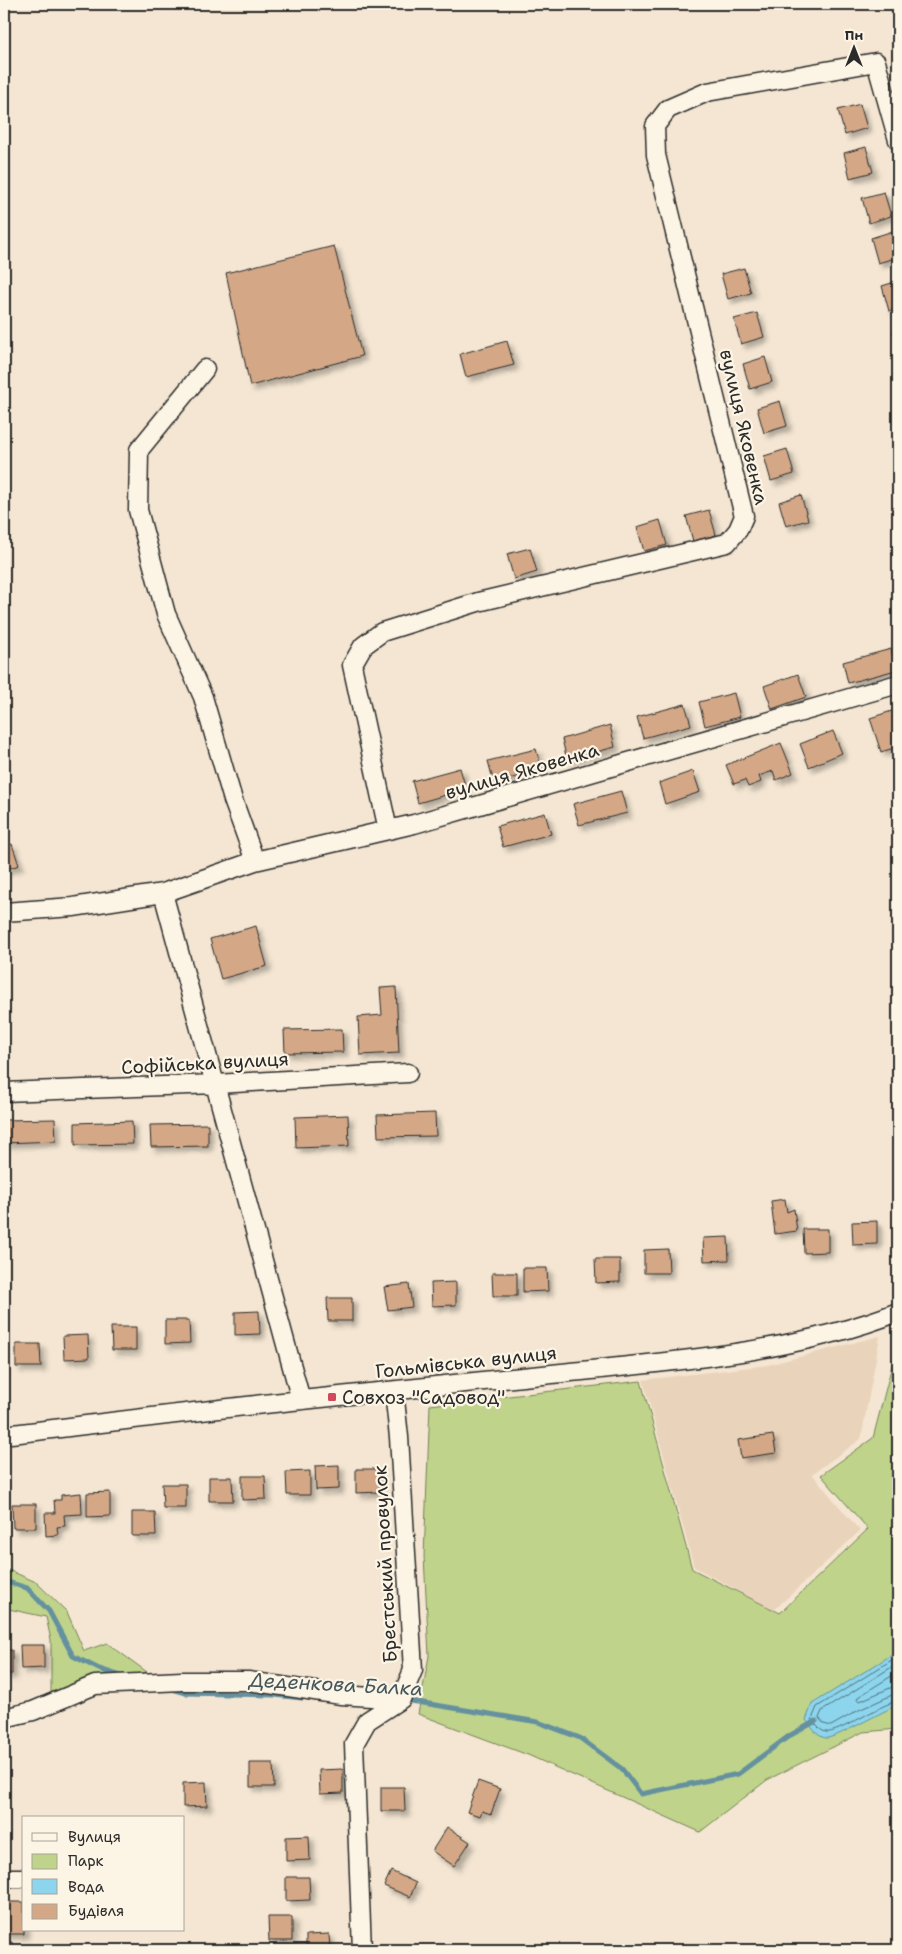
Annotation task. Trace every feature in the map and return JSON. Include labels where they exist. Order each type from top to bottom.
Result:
[{"type":"street","name":"вулиця Яковенка","points":[[388,830],[352,666],[363,646],[382,632],[478,602],[727,543],[738,530],[744,516],[656,155],[655,126],[668,109],[707,92],[876,62],[898,140]]},
{"type":"street","points":[[206,369],[139,450],[138,510],[166,614],[203,698],[233,800],[255,861]]},
{"type":"street","name":"вулиця Яковенка","points":[[4,912],[73,907],[163,894],[255,861],[388,830],[898,684]]},
{"type":"street","points":[[163,894],[302,1400]]},
{"type":"street","name":"Софійська вулиця","points":[[4,1092],[216,1084],[408,1073]]},
{"type":"street","name":"Гольмівська вулиця","points":[[4,1435],[725,1353],[823,1336],[871,1323],[898,1312]]},
{"type":"street","name":"Брестський провулок","points":[[394,1391],[399,1437],[412,1670],[401,1699]]},
{"type":"street","points":[[4,1718],[33,1711],[95,1685],[173,1681],[248,1681],[341,1695],[401,1699]]},
{"type":"street","points":[[362,1950],[354,1744],[367,1721],[401,1699]]},
{"type":"shaded area","points":[[880,1336],[861,1439],[812,1474],[860,1531],[774,1610],[694,1567],[643,1380],[768,1365]]},
{"type":"green space","points":[[898,1342],[898,1729],[863,1732],[767,1780],[700,1832],[528,1755],[418,1714],[429,1656],[424,1556],[430,1405],[641,1381],[692,1569],[780,1613],[868,1529],[821,1475],[873,1438]]},
{"type":"green space","points":[[4,1568],[36,1582],[67,1612],[84,1651],[107,1643],[147,1672],[51,1693],[51,1640],[46,1617],[4,1608]]},
{"type":"water","points":[[898,1651],[898,1705],[831,1737],[826,1738],[817,1733],[806,1720],[812,1704]]},
{"type":"building","points":[[860,104],[867,128],[845,135],[838,110]]},
{"type":"building","points":[[866,147],[873,172],[850,178],[844,153]]},
{"type":"building","points":[[884,192],[891,216],[869,223],[862,198]]},
{"type":"building","points":[[893,231],[898,248],[898,257],[878,263],[871,238]]},
{"type":"building","points":[[334,246],[362,356],[250,386],[226,273]]},
{"type":"building","points":[[744,268],[751,293],[728,299],[721,274]]},
{"type":"building","points":[[898,281],[898,308],[889,311],[882,286]]},
{"type":"building","points":[[757,313],[764,337],[741,344],[734,319]]},
{"type":"building","points":[[898,329],[898,351],[893,331]]},
{"type":"building","points":[[507,341],[514,365],[466,377],[460,354]]},
{"type":"building","points":[[765,357],[772,382],[750,389],[743,364]]},
{"type":"building","points":[[780,401],[787,426],[764,433],[757,408]]},
{"type":"building","points":[[787,449],[794,474],[771,481],[764,456]]},
{"type":"building","points":[[801,495],[808,520],[786,526],[779,502]]},
{"type":"building","points":[[709,510],[716,535],[693,541],[686,516]]},
{"type":"building","points":[[660,520],[667,545],[644,551],[637,527]]},
{"type":"building","points":[[530,548],[537,572],[514,579],[507,554]]},
{"type":"building","points":[[891,649],[896,670],[848,683],[843,662]]},
{"type":"building","points":[[798,674],[806,697],[772,709],[764,686]]},
{"type":"building","points":[[734,693],[740,717],[705,726],[699,702]]},
{"type":"building","points":[[685,704],[691,725],[643,738],[637,717]]},
{"type":"building","points":[[898,709],[898,748],[881,752],[870,718]]},
{"type":"building","points":[[610,725],[615,747],[567,760],[562,739]]},
{"type":"building","points":[[833,731],[842,753],[809,767],[800,744]]},
{"type":"building","points":[[781,743],[793,773],[776,780],[773,771],[759,776],[761,782],[748,787],[745,780],[734,784],[726,765]]},
{"type":"building","points":[[536,749],[542,770],[494,783],[488,761]]},
{"type":"building","points":[[460,768],[466,789],[418,803],[412,781]]},
{"type":"building","points":[[693,771],[700,792],[665,804],[659,783]]},
{"type":"building","points":[[621,791],[627,813],[579,825],[573,804]]},
{"type":"building","points":[[545,813],[551,834],[503,847],[497,826]]},
{"type":"building","points":[[12,844],[19,865],[4,870],[4,846]]},
{"type":"building","points":[[256,926],[267,966],[221,979],[210,939]]},
{"type":"building","points":[[396,987],[399,1053],[360,1055],[358,1017],[382,1015],[380,988]]},
{"type":"building","points":[[342,1029],[343,1052],[285,1053],[284,1030]]},
{"type":"building","points":[[435,1113],[436,1136],[378,1137],[377,1115]]},
{"type":"building","points":[[348,1115],[349,1146],[296,1148],[295,1117]]},
{"type":"building","points":[[55,1119],[56,1141],[4,1143],[4,1120]]},
{"type":"building","points":[[132,1121],[133,1144],[75,1145],[75,1123]]},
{"type":"building","points":[[208,1124],[208,1146],[151,1147],[150,1125]]},
{"type":"building","points":[[785,1199],[787,1212],[794,1209],[797,1231],[775,1234],[771,1201]]},
{"type":"building","points":[[877,1221],[877,1244],[853,1245],[852,1222]]},
{"type":"building","points":[[803,1229],[828,1229],[828,1252],[804,1253]]},
{"type":"building","points":[[728,1237],[729,1260],[704,1261],[703,1238]]},
{"type":"building","points":[[668,1249],[669,1273],[644,1273],[644,1250]]},
{"type":"building","points":[[595,1259],[620,1259],[620,1282],[596,1283]]},
{"type":"building","points":[[523,1268],[547,1268],[548,1291],[523,1292]]},
{"type":"building","points":[[492,1273],[517,1273],[517,1296],[493,1296]]},
{"type":"building","points":[[456,1282],[456,1305],[432,1306],[431,1283]]},
{"type":"building","points":[[409,1284],[412,1307],[388,1310],[384,1287]]},
{"type":"building","points":[[327,1298],[352,1298],[352,1321],[328,1321]]},
{"type":"building","points":[[259,1311],[260,1334],[235,1335],[235,1312]]},
{"type":"building","points":[[165,1320],[189,1320],[190,1343],[165,1344]]},
{"type":"building","points":[[111,1327],[136,1327],[136,1350],[112,1350]]},
{"type":"building","points":[[88,1335],[89,1358],[64,1359],[63,1336]]},
{"type":"building","points":[[16,1344],[40,1344],[41,1367],[16,1367]]},
{"type":"building","points":[[773,1435],[776,1453],[741,1458],[738,1440]]},
{"type":"building","points":[[339,1465],[339,1489],[316,1490],[315,1466]]},
{"type":"building","points":[[356,1469],[379,1469],[380,1492],[356,1493]]},
{"type":"building","points":[[310,1471],[310,1495],[287,1495],[286,1472]]},
{"type":"building","points":[[242,1476],[265,1476],[266,1499],[242,1500]]},
{"type":"building","points":[[209,1477],[232,1477],[233,1501],[209,1501]]},
{"type":"building","points":[[162,1484],[186,1484],[186,1508],[163,1508]]},
{"type":"building","points":[[110,1492],[110,1516],[87,1517],[87,1493]]},
{"type":"building","points":[[81,1493],[82,1514],[64,1515],[65,1526],[57,1527],[58,1535],[46,1536],[45,1513],[55,1513],[54,1500],[61,1500],[61,1495]]},
{"type":"building","points":[[12,1504],[36,1504],[36,1528],[13,1528]]},
{"type":"building","points":[[132,1512],[155,1512],[156,1536],[132,1536]]},
{"type":"building","points":[[20,1645],[44,1645],[44,1668],[21,1669]]},
{"type":"building","points":[[4,1650],[12,1650],[12,1674],[4,1674]]},
{"type":"building","points":[[250,1763],[273,1763],[274,1787],[250,1787]]},
{"type":"building","points":[[343,1769],[343,1793],[320,1794],[319,1770]]},
{"type":"building","points":[[478,1781],[500,1789],[491,1814],[482,1811],[480,1816],[467,1812]]},
{"type":"building","points":[[206,1782],[207,1806],[183,1807],[183,1783]]},
{"type":"building","points":[[381,1787],[404,1787],[405,1811],[381,1811]]},
{"type":"building","points":[[447,1827],[470,1842],[454,1866],[432,1851]]},
{"type":"building","points":[[309,1836],[310,1860],[286,1861],[286,1837]]},
{"type":"building","points":[[391,1871],[416,1883],[410,1897],[384,1886]]},
{"type":"building","points":[[286,1877],[309,1877],[310,1900],[286,1901]]},
{"type":"building","points":[[4,1902],[22,1902],[22,1932],[24,1934],[4,1934]]},
{"type":"building","points":[[268,1917],[292,1917],[292,1941],[269,1941]]},
{"type":"building","points":[[329,1934],[330,1950],[306,1950],[306,1935]]},
{"type":"building","points":[[12,1942],[13,1950],[4,1950],[4,1943]]},
{"type":"waterway","name":"Деденкова Балка","points":[[4,1581],[27,1588],[49,1611],[73,1656],[99,1669],[124,1677]]},
{"type":"waterway","name":"Деденкова Балка","points":[[169,1688],[186,1693],[274,1695],[302,1698]]},
{"type":"waterway","name":"Деденкова Балка","points":[[405,1700],[538,1722],[580,1738],[622,1769],[641,1794],[738,1774],[789,1736],[816,1721]]},
{"type":"place","name":"Совхоз \"Садовод\"","points":[[332,1397]]}]
